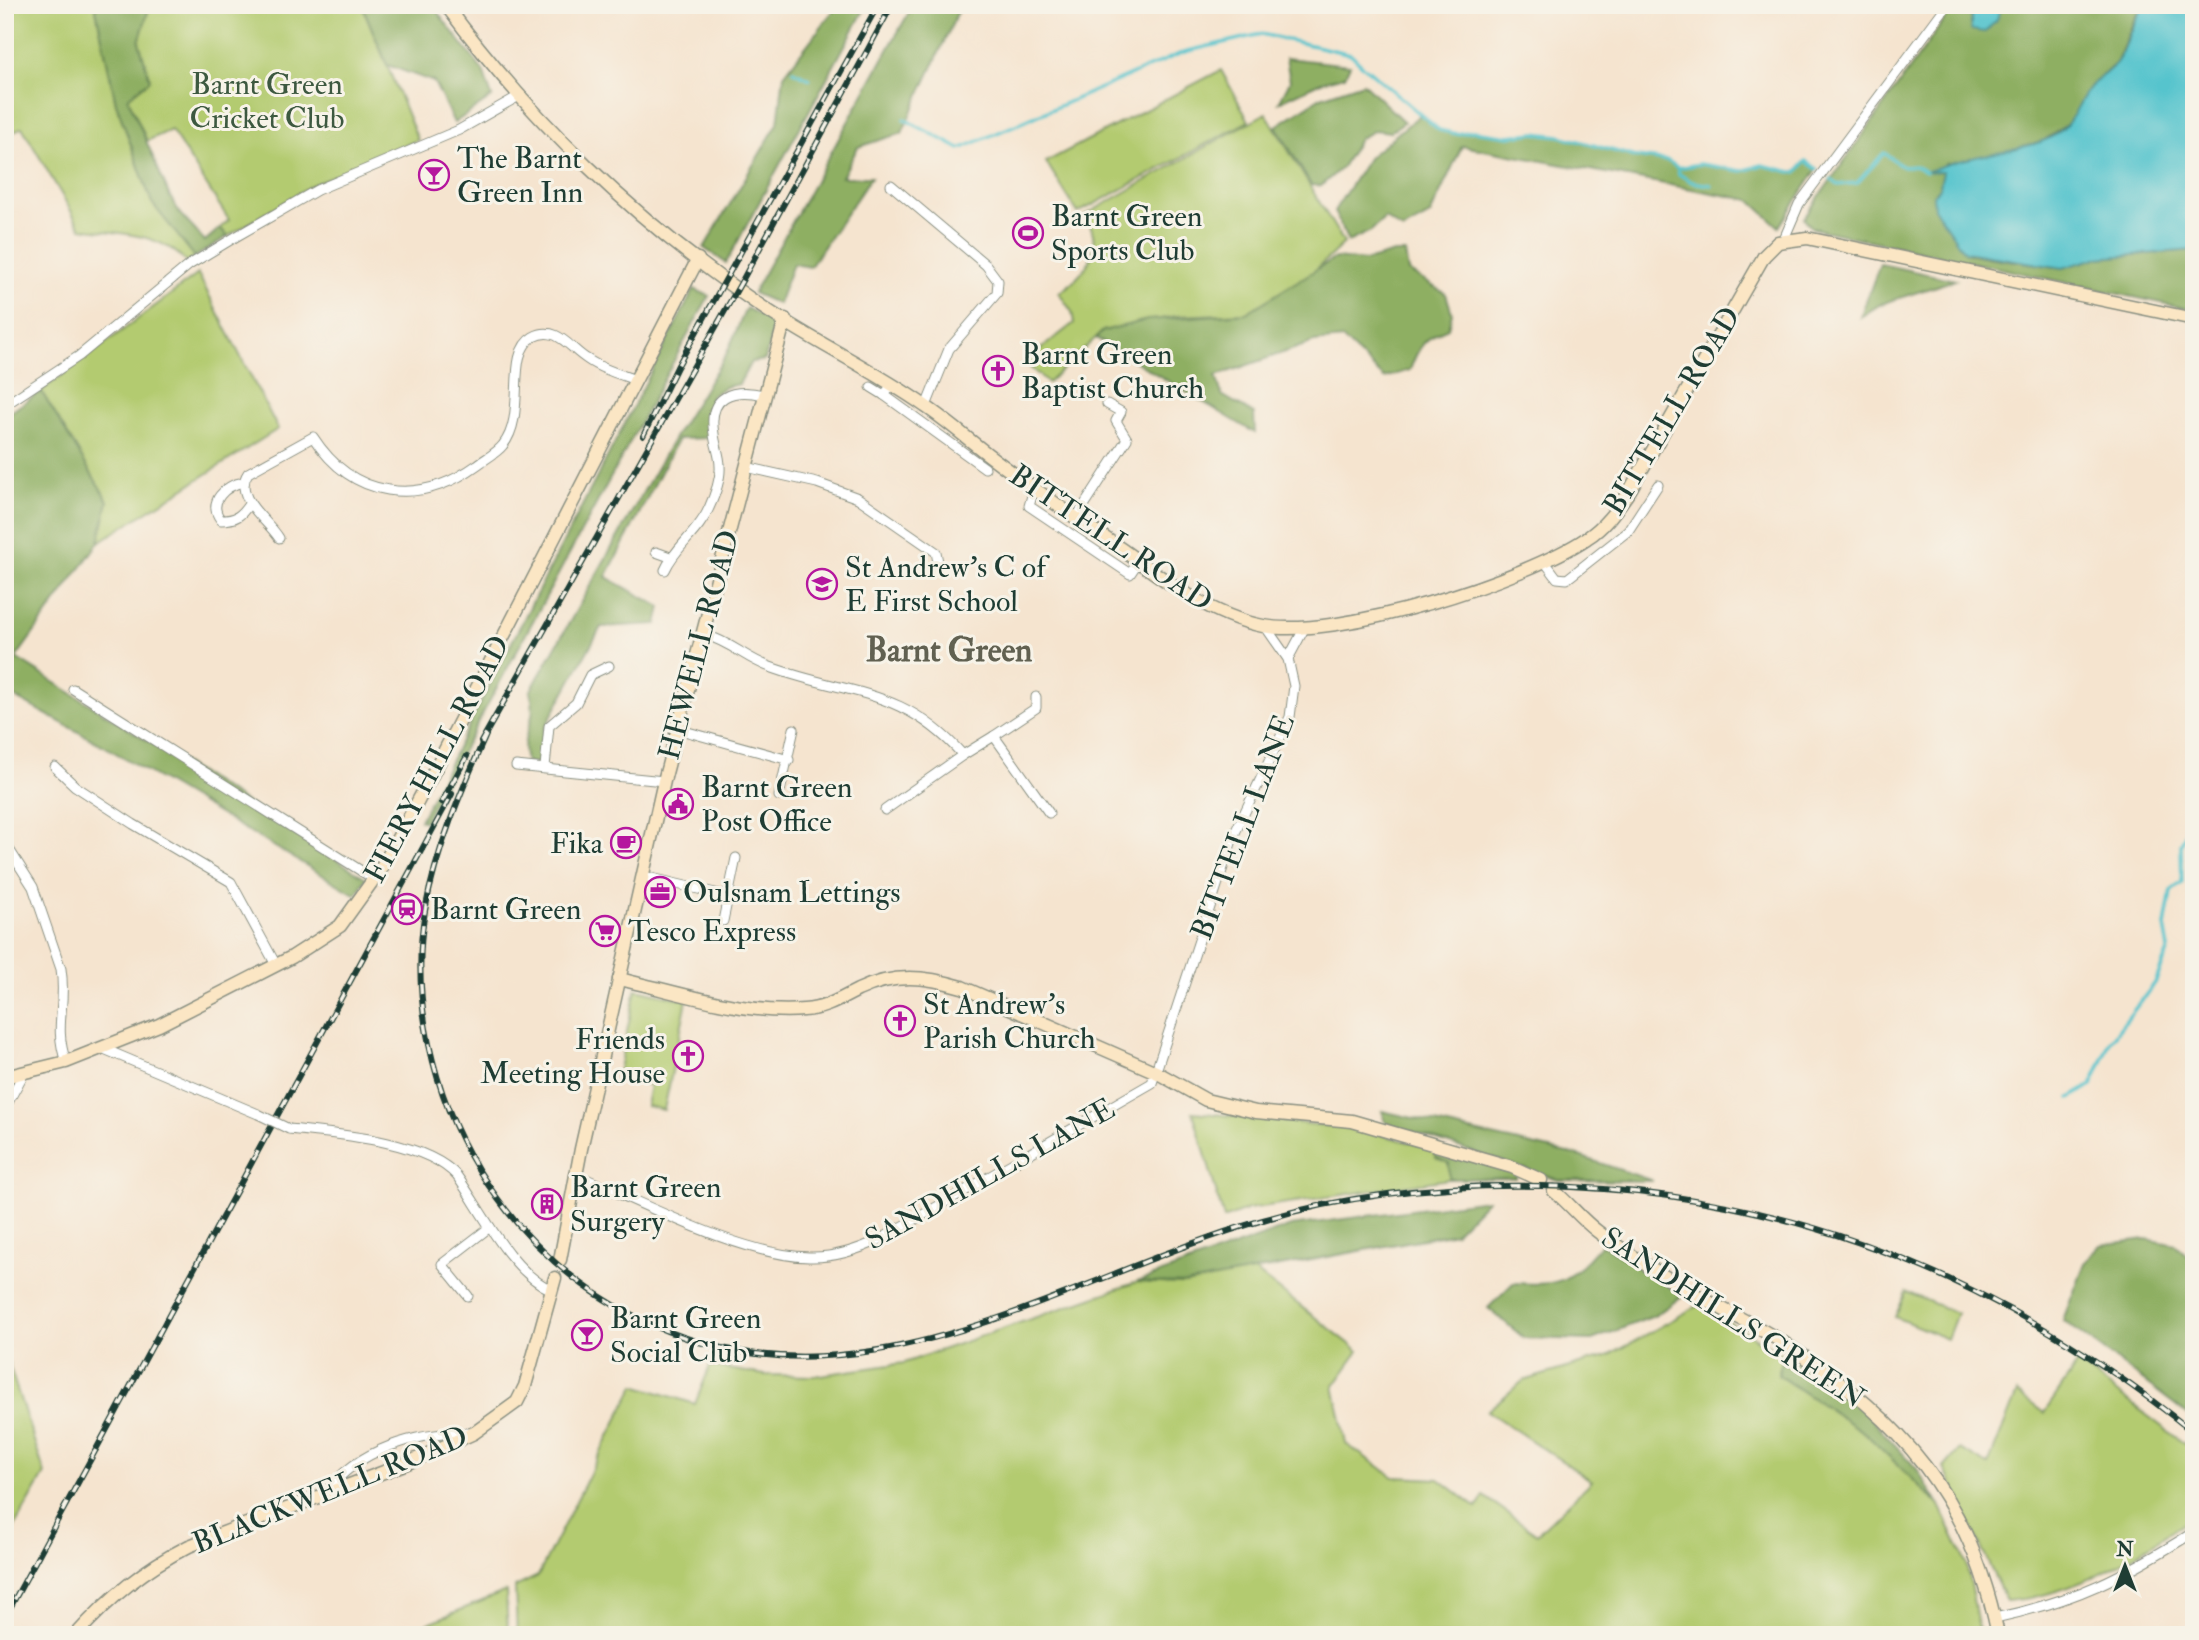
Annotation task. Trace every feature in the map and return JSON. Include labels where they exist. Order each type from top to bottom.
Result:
[{"type":"street","name":"BITTELL ROAD","points":[[446,5],[482,55],[519,96],[615,192],[754,302],[785,319],[888,390],[926,406],[964,444],[1034,488],[1138,562],[1220,611],[1265,626],[1304,629],[1401,610],[1545,562],[1592,535],[1616,510],[1764,256],[1784,239]]},
{"type":"street","points":[[1947,5],[1799,204],[1784,239],[1807,238],[2194,319]]},
{"type":"street","points":[[5,405],[79,356],[189,265],[237,236],[317,190],[459,130],[519,96]]},
{"type":"street","points":[[891,185],[986,265],[998,281],[997,293],[949,349],[926,406]]},
{"type":"street","name":"FIERY HILL ROAD","points":[[5,1077],[66,1062],[159,1025],[276,965],[340,926],[374,879],[430,779],[698,259]]},
{"type":"street","name":"HEWELL ROAD","points":[[560,1260],[664,781],[785,319]]},
{"type":"street","points":[[279,538],[269,521],[249,504],[244,482],[247,474],[257,466],[313,437],[343,473],[386,491],[420,491],[460,476],[503,446],[514,424],[518,399],[518,356],[533,337],[548,333],[569,341],[584,358],[636,380]]},
{"type":"street","points":[[871,387],[888,390],[964,444],[985,468]]},
{"type":"street","points":[[664,570],[670,557],[706,515],[711,502],[720,471],[713,427],[717,406],[724,398],[739,391],[764,396]]},
{"type":"street","points":[[1076,518],[1127,439],[1116,421],[1121,412],[1107,404]]},
{"type":"street","points":[[746,467],[817,483],[858,498],[936,552],[938,562]]},
{"type":"street","points":[[244,482],[227,487],[215,506],[216,514],[221,520],[233,520],[241,516],[249,504]]},
{"type":"street","points":[[1545,562],[1557,578],[1567,579],[1628,531],[1658,485]]},
{"type":"street","points":[[1034,488],[1029,506],[1130,574],[1138,562]]},
{"type":"street","points":[[656,552],[670,557]]},
{"type":"street","name":"BITTELL LANE","points":[[1156,1072],[1233,837],[1287,727],[1294,686],[1288,659],[1265,626]]},
{"type":"street","points":[[1288,659],[1304,629]]},
{"type":"street","points":[[703,634],[726,640],[770,667],[890,700],[918,714],[963,755]]},
{"type":"street","points":[[545,767],[549,726],[576,704],[590,675],[608,666]]},
{"type":"street","points":[[73,689],[374,879]]},
{"type":"street","points":[[885,810],[1036,708],[1036,697]]},
{"type":"street","points":[[677,729],[789,760]]},
{"type":"street","points":[[779,796],[794,729]]},
{"type":"street","points":[[994,736],[1049,813]]},
{"type":"street","points":[[516,766],[664,781]]},
{"type":"street","points":[[55,767],[75,786],[122,817],[231,882],[276,965]]},
{"type":"street","points":[[5,843],[33,887],[61,969],[63,983],[59,1041],[66,1062]]},
{"type":"street","points":[[723,921],[736,859]]},
{"type":"street","points":[[643,876],[728,896]]},
{"type":"street","points":[[619,979],[750,1008],[800,1011],[821,1009],[881,980],[902,977],[934,979],[962,987],[1156,1072],[1206,1100],[1227,1107],[1352,1121],[1512,1167],[1541,1180],[1554,1191]]},
{"type":"street","points":[[104,1049],[289,1129],[347,1136],[438,1160],[457,1176],[520,1266],[539,1285],[553,1284]]},
{"type":"street","name":"SANDHILLS LANE","points":[[577,1175],[737,1242],[771,1252],[808,1257],[833,1256],[881,1239],[1152,1083],[1156,1072]]},
{"type":"street","points":[[5,1108],[24,1073]]},
{"type":"street","name":"SANDHILLS GREEN","points":[[1554,1191],[1594,1230],[1671,1280],[1786,1344],[1859,1394],[1885,1418],[1916,1451],[1945,1493],[1980,1569],[1998,1635]]},
{"type":"street","points":[[468,1296],[442,1264],[491,1227]]},
{"type":"street","name":"BLACKWELL ROAD","points":[[76,1635],[112,1597],[156,1563],[189,1546],[323,1497],[474,1433],[495,1421],[517,1402],[534,1359],[553,1284]]},
{"type":"street","points":[[323,1497],[334,1481],[371,1454],[422,1437],[474,1433]]},
{"type":"street","points":[[1995,1618],[2057,1604],[2097,1589],[2143,1565],[2194,1532]]},
{"type":"green space","points":[[95,5],[116,104],[152,203],[195,257],[186,262],[176,252],[152,240],[124,233],[81,228],[22,127],[5,137],[5,7]]},
{"type":"green space","points":[[95,5],[150,5],[139,42],[150,80],[128,98],[169,195],[180,214],[205,241],[220,228],[228,236],[195,257],[152,203],[116,103]]},
{"type":"green space","name":"Barnt Green Cricket Club","points":[[150,5],[362,5],[418,140],[314,184],[228,236],[220,228],[229,220],[171,130],[147,141],[128,98],[150,80],[139,42]]},
{"type":"green space","points":[[362,5],[432,5],[483,71],[492,97],[454,123],[434,82],[387,65]]},
{"type":"green space","points":[[838,5],[867,5],[726,263],[704,248],[778,123],[784,75]]},
{"type":"green space","points":[[913,5],[961,5],[902,133],[858,147],[842,177],[871,177],[810,267],[793,264],[778,304],[753,293]]},
{"type":"green space","points":[[1955,5],[2144,5],[2135,18],[2117,62],[2091,86],[2072,121],[2043,141],[1982,158],[1945,164],[1940,187],[1933,195],[1964,252],[1971,255],[2063,268],[2096,258],[2194,250],[2194,310],[1812,228],[1804,218]]},
{"type":"green space","points":[[1286,58],[1350,65],[1345,76],[1321,82],[1279,102],[1290,81]]},
{"type":"green space","points":[[1221,70],[1249,121],[1078,213],[1046,162]]},
{"type":"green space","points":[[1363,83],[1404,122],[1390,132],[1375,130],[1360,138],[1342,167],[1321,186],[1311,185],[1276,126],[1321,97]]},
{"type":"green space","points":[[1266,113],[1344,243],[1307,278],[1246,313],[1175,316],[1103,331],[1048,383],[1024,362],[1074,323],[1072,312],[1059,293],[1085,269],[1090,259],[1094,238],[1085,215]]},
{"type":"green space","points":[[1420,115],[1439,130],[1457,134],[1473,131],[1509,136],[1534,133],[1560,136],[1636,157],[1668,161],[1678,168],[1700,164],[1742,171],[1762,165],[1795,173],[1806,161],[1817,169],[1779,227],[1750,200],[1462,146],[1430,215],[1403,230],[1385,218],[1371,231],[1348,242],[1334,211],[1369,157]]},
{"type":"green space","points":[[1394,253],[1405,253],[1408,271],[1446,294],[1452,313],[1448,328],[1433,335],[1423,344],[1410,370],[1384,378],[1343,339],[1314,342],[1216,376],[1222,395],[1254,414],[1255,433],[1096,338],[1103,331],[1147,320],[1246,313],[1335,258],[1366,261]]},
{"type":"green space","points":[[1880,264],[1955,280],[1881,304],[1860,317]]},
{"type":"green space","points":[[198,274],[278,429],[99,542],[108,501],[41,391]]},
{"type":"green space","points":[[694,289],[709,296],[424,822],[420,820]]},
{"type":"green space","points":[[746,308],[768,319],[773,328],[765,360],[751,362],[739,384],[725,387],[711,396],[708,438],[678,439],[606,577],[661,607],[657,624],[601,627],[544,729],[541,764],[526,762],[525,742],[532,712],[530,692],[675,436],[727,353]]},
{"type":"green space","points":[[41,391],[108,501],[99,542],[16,658],[366,878],[356,895],[104,746],[5,692],[5,416]]},
{"type":"green space","points":[[636,989],[687,1000],[664,1110],[646,1106],[650,1085],[617,1078]]},
{"type":"green space","points":[[1382,1111],[1576,1155],[1653,1181],[1558,1180],[1386,1123]]},
{"type":"green space","points":[[1193,1112],[1359,1129],[1435,1149],[1449,1163],[1449,1179],[1248,1209],[1224,1219]]},
{"type":"green space","points":[[1435,1149],[1517,1173],[1516,1178],[1449,1179],[1449,1163],[1436,1158]]},
{"type":"green space","points":[[1487,1200],[1455,1233],[1184,1284],[1137,1282],[1291,1226]]},
{"type":"green space","points":[[2146,1239],[2176,1245],[2194,1262],[2194,1419],[2063,1320],[2085,1263],[2100,1245]]},
{"type":"green space","points":[[1601,1244],[1684,1295],[1654,1316],[1592,1340],[1524,1338],[1488,1308],[1513,1283],[1544,1284],[1564,1279],[1580,1267]]},
{"type":"green space","points":[[1252,1269],[1359,1351],[1334,1386],[1346,1444],[1394,1477],[1439,1479],[1477,1508],[1484,1496],[1537,1534],[1592,1481],[1487,1411],[1523,1381],[1610,1355],[1699,1305],[1784,1355],[1778,1375],[1866,1434],[1939,1505],[1966,1563],[1980,1635],[517,1635],[515,1587],[538,1576],[635,1385],[695,1404],[710,1366],[765,1375],[813,1376],[904,1363],[1137,1282],[1184,1284]]},
{"type":"green space","points":[[1906,1292],[1957,1313],[1947,1339],[1895,1317]]},
{"type":"green space","points":[[1784,1355],[1856,1402],[1917,1469],[1939,1505],[1866,1434],[1778,1375]]},
{"type":"green space","points":[[7,1359],[45,1474],[5,1543],[5,1360]]},
{"type":"green space","points":[[2078,1363],[2194,1451],[2194,1515],[2151,1545],[2081,1582],[2032,1598],[2006,1601],[1944,1468],[1960,1449],[1988,1465],[2017,1393],[2044,1413]]},
{"type":"green space","points":[[506,1591],[508,1635],[400,1635],[499,1594]]},
{"type":"water","points":[[1971,5],[2001,5],[1997,20],[1985,32],[1971,30]]},
{"type":"water","points":[[2144,5],[2194,5],[2194,250],[2096,258],[2063,268],[1964,252],[1934,208],[1933,195],[1940,187],[1943,171],[1926,172],[1954,162],[2040,142],[2060,131],[2092,85],[2116,63]]},
{"type":"waterway","points":[[904,119],[960,149],[1184,52],[1261,34],[1351,54],[1363,66]]},
{"type":"waterway","points":[[1366,68],[1439,130],[1457,134],[1473,131],[1509,136],[1534,133],[1560,136],[1636,157],[1668,161],[1678,168],[1700,164],[1742,171],[1762,165],[1796,173],[1806,161],[1817,169]]},
{"type":"waterway","points":[[793,71],[810,79]]},
{"type":"waterway","points":[[1831,179],[1838,185],[1857,183],[1884,153],[1904,167],[1915,166],[1926,172]]},
{"type":"waterway","points":[[1678,169],[1679,174],[1692,182],[1711,185]]},
{"type":"waterway","points":[[2070,1098],[2092,1085],[2110,1041],[2155,983],[2169,949],[2165,926],[2171,891],[2182,883],[2181,844],[2194,813]]},
{"type":"railway","points":[[643,436],[677,367],[878,5]]},
{"type":"railway","points":[[481,742],[743,279],[892,5]]},
{"type":"railway","points":[[486,735],[443,843],[425,911],[421,944],[423,1011],[437,1078],[462,1140],[478,1169],[510,1215],[528,1236],[568,1273],[613,1305],[638,1318],[719,1347],[798,1357],[877,1350],[955,1332],[1032,1306],[1186,1246],[1263,1220],[1331,1203],[1400,1192],[1471,1187],[1541,1186],[1632,1191],[1720,1205],[1805,1225],[1888,1253],[1968,1288],[2046,1330],[2121,1378],[2194,1433]]},
{"type":"railway","points":[[442,802],[467,756]]},
{"type":"railway","points":[[5,1617],[452,794]]},
{"type":"place","name":"The Barnt Green Inn","points":[[434,175]]},
{"type":"place","name":"Barnt Green Sports Club","points":[[1028,233]]},
{"type":"place","name":"Barnt Green Baptist Church","points":[[998,371]]},
{"type":"place","name":"St Andrew's C of E First School","points":[[822,584]]},
{"type":"place","name":"Barnt Green Post Office","points":[[678,804]]},
{"type":"place","name":"Fika","points":[[626,843]]},
{"type":"place","name":"Oulsnam Lettings","points":[[660,892]]},
{"type":"place","name":"Barnt Green","points":[[407,909]]},
{"type":"place","name":"Tesco Express","points":[[605,931]]},
{"type":"place","name":"St Andrew's Parish Church","points":[[900,1021]]},
{"type":"place","name":"Friends Meeting House","points":[[688,1056]]},
{"type":"place","name":"Barnt Green Surgery","points":[[547,1204]]},
{"type":"place","name":"Barnt Green Social Club","points":[[587,1335]]},
{"type":"district","name":"Barnt Green","points":[[949,650]]}]
